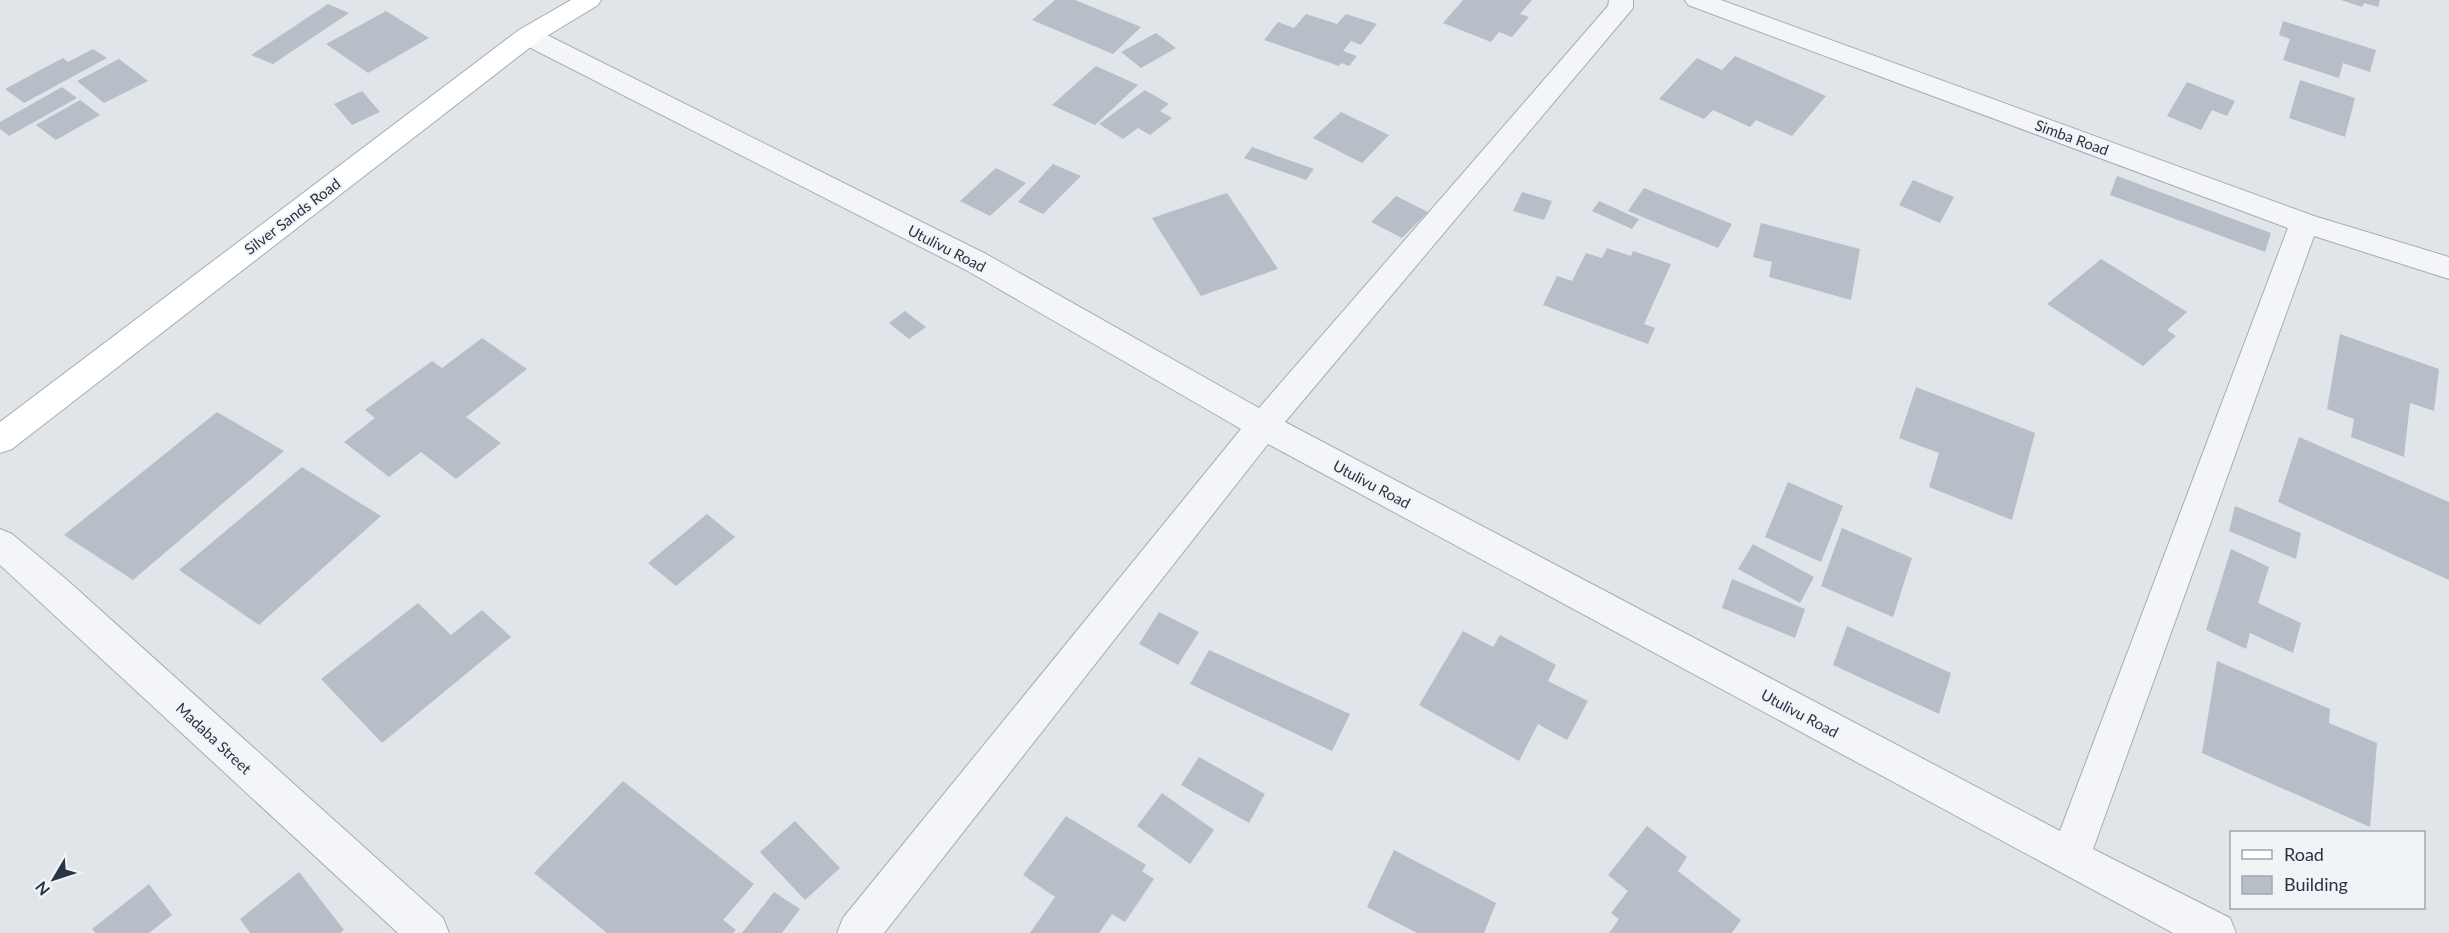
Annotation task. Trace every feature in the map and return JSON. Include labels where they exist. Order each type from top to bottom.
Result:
[{"type":"street","name":"Silver Sands Road","points":[[0,440],[528,36],[590,0]]},
{"type":"street","points":[[858,933],[1263,426],[1620,8],[1621,0]]},
{"type":"street","name":"Simba Road","points":[[1697,0],[2304,223],[2449,268]]},
{"type":"street","name":"Utulivu Road","points":[[528,36],[976,262],[1263,426],[2070,858],[2215,933]]},
{"type":"street","points":[[2070,858],[2304,223]]},
{"type":"street","name":"Madaba Street","points":[[0,544],[55,591],[428,933]]},
{"type":"building","points":[[1055,0],[1075,0],[1141,27],[1113,54],[1032,20]]},
{"type":"building","points":[[1463,0],[1532,0],[1520,14],[1529,17],[1512,37],[1499,32],[1491,42],[1443,23]]},
{"type":"building","points":[[2341,0],[2380,0],[2378,7],[2364,3],[2362,7]]},
{"type":"building","points":[[328,4],[349,13],[273,64],[251,55]]},
{"type":"building","points":[[386,11],[429,38],[368,73],[326,44]]},
{"type":"building","points":[[1306,14],[1337,24],[1346,14],[1377,24],[1361,45],[1351,41],[1343,51],[1357,56],[1349,66],[1341,63],[1339,66],[1264,40],[1278,22],[1294,28]]},
{"type":"building","points":[[2283,21],[2376,50],[2370,72],[2343,63],[2339,78],[2283,60],[2290,39],[2279,35]]},
{"type":"building","points":[[1156,33],[1176,48],[1141,68],[1121,52]]},
{"type":"building","points":[[93,49],[107,58],[24,103],[5,89],[63,58],[68,62]]},
{"type":"building","points":[[1735,56],[1826,96],[1792,136],[1756,120],[1750,127],[1713,110],[1704,119],[1659,99],[1697,58],[1722,70]]},
{"type":"building","points":[[119,59],[148,81],[104,103],[77,81]]},
{"type":"building","points":[[1096,66],[1138,85],[1095,125],[1052,105]]},
{"type":"building","points":[[2300,80],[2355,98],[2345,137],[2289,118]]},
{"type":"building","points":[[2187,82],[2235,101],[2227,116],[2212,110],[2201,130],[2167,116]]},
{"type":"building","points":[[62,87],[77,98],[9,136],[0,129],[0,122]]},
{"type":"building","points":[[1145,90],[1169,104],[1160,111],[1172,118],[1150,135],[1138,128],[1123,139],[1099,124]]},
{"type":"building","points":[[362,91],[380,112],[352,125],[334,104]]},
{"type":"building","points":[[80,100],[100,115],[56,140],[36,125]]},
{"type":"building","points":[[1341,112],[1389,135],[1362,163],[1313,138]]},
{"type":"building","points":[[1252,147],[1314,169],[1306,180],[1244,158]]},
{"type":"building","points":[[1053,164],[1081,176],[1043,214],[1018,202]]},
{"type":"building","points":[[996,168],[1026,183],[990,216],[960,201]]},
{"type":"building","points":[[2117,176],[2271,233],[2265,252],[2110,195]]},
{"type":"building","points":[[1913,180],[1954,197],[1940,223],[1899,205]]},
{"type":"building","points":[[1644,188],[1732,224],[1718,248],[1628,211]]},
{"type":"building","points":[[1522,192],[1552,201],[1544,220],[1513,211]]},
{"type":"building","points":[[1227,193],[1278,269],[1201,296],[1152,218]]},
{"type":"building","points":[[1396,196],[1428,212],[1402,238],[1371,222]]},
{"type":"building","points":[[1599,201],[1639,219],[1632,229],[1592,211]]},
{"type":"building","points":[[1761,223],[1860,249],[1851,300],[1769,277],[1772,262],[1753,257]]},
{"type":"building","points":[[1607,248],[1631,256],[1633,251],[1671,264],[1644,324],[1655,328],[1648,344],[1543,305],[1557,276],[1572,281],[1586,253],[1602,258]]},
{"type":"building","points":[[2101,259],[2187,312],[2167,330],[2176,336],[2143,366],[2047,304]]},
{"type":"building","points":[[905,311],[926,327],[909,339],[889,323]]},
{"type":"building","points":[[2340,334],[2439,369],[2434,411],[2410,403],[2404,457],[2351,437],[2354,419],[2327,409]]},
{"type":"building","points":[[482,338],[527,369],[466,417],[501,443],[456,479],[421,452],[389,477],[344,442],[375,418],[365,410],[432,361],[442,368]]},
{"type":"building","points":[[1916,387],[2035,433],[2012,520],[1929,487],[1939,453],[1899,438]]},
{"type":"building","points":[[217,412],[284,451],[133,580],[64,535]]},
{"type":"building","points":[[2299,437],[2449,502],[2449,580],[2278,502]]},
{"type":"building","points":[[302,467],[381,516],[259,625],[179,570]]},
{"type":"building","points":[[1788,482],[1843,506],[1821,562],[1765,537]]},
{"type":"building","points":[[2235,506],[2301,533],[2296,559],[2229,531]]},
{"type":"building","points":[[707,514],[735,537],[676,586],[648,563]]},
{"type":"building","points":[[1842,528],[1912,558],[1893,617],[1821,586]]},
{"type":"building","points":[[1753,544],[1814,577],[1800,603],[1738,569]]},
{"type":"building","points":[[2231,549],[2269,567],[2258,603],[2301,623],[2293,653],[2250,633],[2246,649],[2206,630]]},
{"type":"building","points":[[1732,579],[1805,609],[1795,638],[1722,608]]},
{"type":"building","points":[[418,603],[451,635],[482,610],[511,637],[382,743],[321,679]]},
{"type":"building","points":[[1159,612],[1199,632],[1178,665],[1139,644]]},
{"type":"building","points":[[1847,626],[1951,673],[1939,714],[1833,665]]},
{"type":"building","points":[[1463,631],[1493,647],[1500,635],[1556,665],[1548,681],[1588,701],[1567,740],[1538,724],[1519,761],[1419,705]]},
{"type":"building","points":[[1209,650],[1350,714],[1332,751],[1190,684]]},
{"type":"building","points":[[2217,661],[2330,709],[2329,723],[2377,743],[2370,827],[2202,753]]},
{"type":"building","points":[[1199,757],[1265,794],[1249,823],[1181,785]]},
{"type":"building","points":[[623,781],[754,884],[723,920],[736,930],[733,933],[607,933],[534,873]]},
{"type":"building","points":[[1162,793],[1214,830],[1190,864],[1137,826]]},
{"type":"building","points":[[1066,816],[1146,865],[1142,871],[1154,879],[1125,922],[1112,914],[1099,933],[1030,933],[1055,897],[1023,875]]},
{"type":"building","points":[[795,821],[840,868],[805,900],[760,852]]},
{"type":"building","points":[[1647,826],[1687,857],[1678,871],[1741,920],[1732,933],[1609,933],[1619,919],[1611,913],[1628,891],[1608,875]]},
{"type":"building","points":[[1394,850],[1496,903],[1484,933],[1417,933],[1367,907]]},
{"type":"building","points":[[299,872],[344,930],[340,933],[250,933],[240,919]]},
{"type":"building","points":[[149,884],[172,915],[149,933],[96,933],[92,929]]},
{"type":"building","points":[[774,892],[800,909],[782,933],[742,933]]}]
